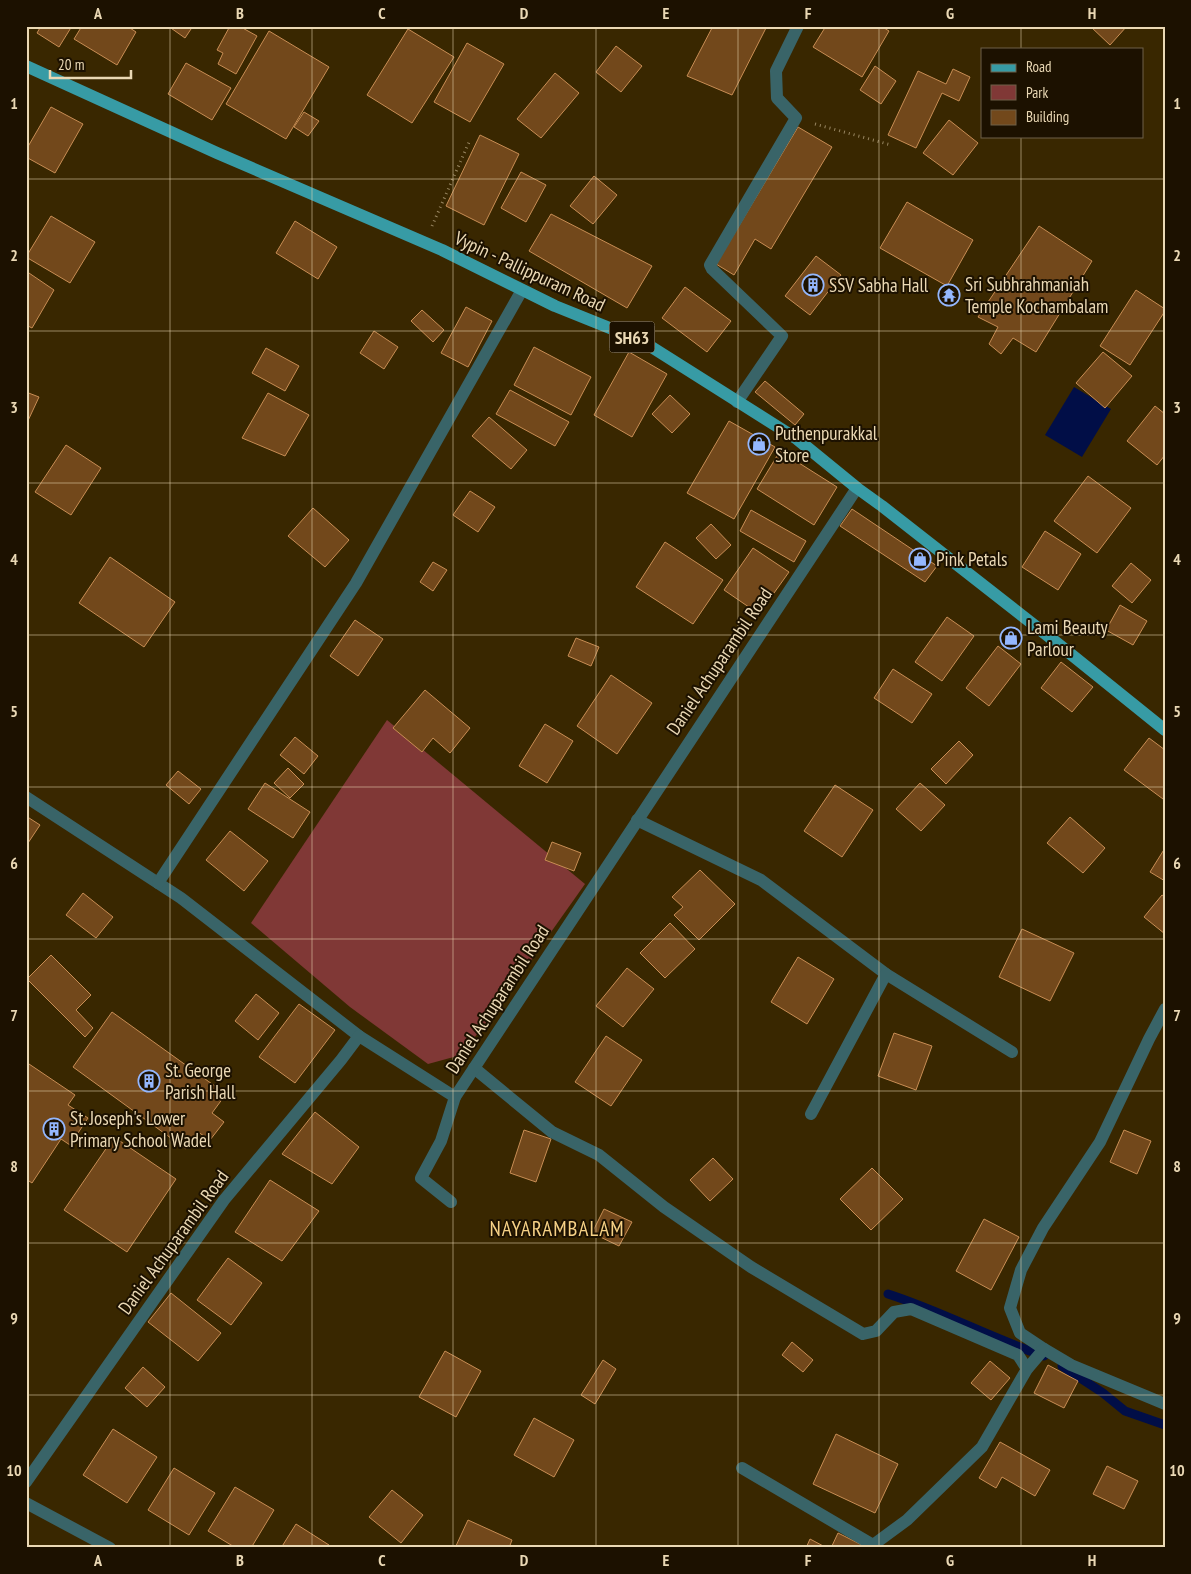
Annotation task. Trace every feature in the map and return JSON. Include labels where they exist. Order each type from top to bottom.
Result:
[{"type":"main road","name":"Vypin - Pallippuram Road","points":[[26,66],[217,153],[425,242],[555,306],[642,341],[797,439],[857,488],[1057,642],[1165,730]]},
{"type":"street","points":[[737,402],[782,336],[710,265],[796,118],[777,98],[776,71],[798,26]]},
{"type":"street","points":[[158,882],[356,583],[522,290]]},
{"type":"street","name":"Daniel Achuparambil Road","points":[[26,1482],[224,1200],[359,1036],[455,1097],[857,488]]},
{"type":"street","points":[[26,797],[181,898],[359,1036]]},
{"type":"street","points":[[637,820],[761,880],[886,974],[1012,1052]]},
{"type":"street","points":[[811,1114],[886,974]]},
{"type":"street","points":[[1165,1009],[1100,1142],[1042,1228],[1021,1270],[1010,1308],[1020,1333],[1043,1350],[1071,1365],[1165,1404]]},
{"type":"street","points":[[474,1068],[552,1132],[599,1155],[664,1207],[751,1267],[863,1334],[876,1331],[894,1312],[912,1309],[1018,1355],[1027,1369]]},
{"type":"street","points":[[451,1202],[421,1178],[441,1142],[455,1097]]},
{"type":"street","points":[[742,1468],[872,1546],[907,1520],[982,1447],[1027,1369],[1043,1350]]},
{"type":"street","points":[[26,1502],[110,1548]]},
{"type":"path","points":[[796,118],[891,145]]},
{"type":"path","points":[[425,242],[470,140]]},
{"type":"green space","points":[[387,720],[585,884],[498,1007],[461,1055],[428,1064],[350,1007],[251,923]]},
{"type":"shaded area","points":[[1074,387],[1111,409],[1082,457],[1045,435]]},
{"type":"building","points":[[41,26],[72,26],[59,47],[37,33]]},
{"type":"building","points":[[82,26],[127,26],[136,32],[117,65],[74,39]]},
{"type":"building","points":[[168,26],[193,26],[185,38]]},
{"type":"building","points":[[230,26],[239,26],[257,36],[236,74],[218,64],[223,53],[217,50]]},
{"type":"building","points":[[713,26],[767,26],[732,95],[687,76]]},
{"type":"building","points":[[826,26],[881,26],[889,31],[862,77],[813,47]]},
{"type":"building","points":[[1090,26],[1127,26],[1110,45]]},
{"type":"building","points":[[408,29],[454,57],[412,123],[367,95]]},
{"type":"building","points":[[269,31],[329,67],[286,139],[226,104]]},
{"type":"building","points":[[467,43],[504,64],[470,122],[434,102]]},
{"type":"building","points":[[616,46],[642,66],[621,92],[596,72]]},
{"type":"building","points":[[186,63],[231,88],[212,120],[168,94]]},
{"type":"building","points":[[875,66],[896,81],[881,104],[860,90]]},
{"type":"building","points":[[953,69],[970,77],[959,101],[942,93],[916,148],[888,135],[918,71],[946,84]]},
{"type":"building","points":[[555,73],[579,93],[541,138],[517,119]]},
{"type":"building","points":[[51,107],[83,124],[55,173],[26,157],[26,150]]},
{"type":"building","points":[[304,112],[319,121],[308,136],[294,127]]},
{"type":"building","points":[[949,120],[978,143],[953,175],[923,153]]},
{"type":"building","points":[[798,127],[832,147],[771,249],[755,239],[734,275],[716,264]]},
{"type":"building","points":[[480,135],[519,154],[484,225],[446,206]]},
{"type":"building","points":[[521,172],[546,185],[526,222],[501,208]]},
{"type":"building","points":[[594,176],[617,195],[593,224],[570,206]]},
{"type":"building","points":[[907,202],[973,240],[947,286],[880,248]]},
{"type":"building","points":[[551,214],[652,266],[627,308],[529,251]]},
{"type":"building","points":[[51,216],[95,242],[70,283],[26,257]]},
{"type":"building","points":[[295,221],[337,247],[318,279],[276,253]]},
{"type":"building","points":[[1039,226],[1092,261],[1036,352],[1013,338],[1001,354],[989,344],[998,327],[978,317]]},
{"type":"building","name":"SSV Sabha Hall","points":[[816,256],[841,275],[810,315],[785,296]]},
{"type":"building","points":[[26,271],[54,290],[32,328],[26,325]]},
{"type":"building","points":[[685,287],[731,321],[707,352],[662,318]]},
{"type":"building","points":[[1136,290],[1165,309],[1165,311],[1130,365],[1100,346]]},
{"type":"building","points":[[466,307],[492,321],[468,367],[441,353]]},
{"type":"building","points":[[422,310],[444,330],[433,342],[411,321]]},
{"type":"building","points":[[374,331],[398,347],[384,369],[360,353]]},
{"type":"building","points":[[534,347],[591,377],[571,415],[514,385]]},
{"type":"building","points":[[266,348],[299,366],[285,391],[252,373]]},
{"type":"building","points":[[629,352],[667,374],[632,437],[594,415]]},
{"type":"building","points":[[1103,352],[1132,376],[1105,408],[1076,383]]},
{"type":"building","points":[[765,381],[804,414],[795,425],[755,392]]},
{"type":"building","points":[[510,390],[569,422],[555,446],[496,414]]},
{"type":"building","points":[[26,392],[39,397],[26,425]]},
{"type":"building","points":[[268,393],[309,415],[285,456],[242,438]]},
{"type":"building","points":[[670,395],[690,414],[672,433],[652,414]]},
{"type":"building","points":[[1155,406],[1165,414],[1165,455],[1157,465],[1127,441]]},
{"type":"building","points":[[489,417],[527,450],[511,469],[472,436]]},
{"type":"building","points":[[729,421],[775,447],[734,519],[687,493]]},
{"type":"building","points":[[66,445],[101,468],[71,515],[35,492]]},
{"type":"building","points":[[780,451],[837,487],[814,525],[757,489]]},
{"type":"building","points":[[1088,476],[1131,508],[1097,553],[1054,521]]},
{"type":"building","points":[[470,491],[495,507],[478,532],[453,515]]},
{"type":"building","points":[[313,508],[349,540],[325,567],[288,536]]},
{"type":"building","points":[[852,509],[937,566],[925,582],[840,526]]},
{"type":"building","points":[[751,510],[806,541],[794,562],[740,531]]},
{"type":"building","points":[[711,524],[731,545],[716,559],[696,538]]},
{"type":"building","points":[[1045,531],[1081,554],[1058,590],[1022,567]]},
{"type":"building","points":[[665,542],[723,580],[693,624],[636,587]]},
{"type":"building","points":[[753,548],[789,572],[759,614],[724,590]]},
{"type":"building","points":[[110,557],[175,602],[144,647],[79,603]]},
{"type":"building","points":[[433,562],[447,570],[433,591],[420,582]]},
{"type":"building","points":[[1131,563],[1151,580],[1132,603],[1112,586]]},
{"type":"building","points":[[1120,605],[1147,621],[1133,645],[1106,630]]},
{"type":"building","points":[[947,617],[974,636],[942,681],[915,662]]},
{"type":"building","points":[[355,620],[383,639],[358,676],[330,656]]},
{"type":"building","points":[[576,638],[599,647],[591,666],[568,656]]},
{"type":"building","points":[[998,646],[1021,664],[989,706],[966,688]]},
{"type":"building","points":[[1061,662],[1093,687],[1072,712],[1041,688]]},
{"type":"building","points":[[893,669],[932,694],[912,723],[874,698]]},
{"type":"building","points":[[611,675],[652,703],[617,754],[577,726]]},
{"type":"building","points":[[425,690],[470,728],[450,753],[433,738],[422,752],[393,728]]},
{"type":"building","points":[[545,724],[573,741],[547,783],[519,766]]},
{"type":"building","points":[[295,737],[318,756],[304,774],[280,755]]},
{"type":"building","points":[[1149,738],[1165,750],[1165,796],[1163,799],[1124,770]]},
{"type":"building","points":[[959,741],[973,755],[946,784],[931,769]]},
{"type":"building","points":[[288,768],[304,784],[290,798],[274,783]]},
{"type":"building","points":[[178,771],[201,789],[189,804],[166,785]]},
{"type":"building","points":[[265,783],[310,812],[293,838],[248,809]]},
{"type":"building","points":[[920,783],[945,805],[921,831],[896,809]]},
{"type":"building","points":[[835,785],[873,810],[842,857],[804,831]]},
{"type":"building","points":[[26,816],[40,825],[26,846]]},
{"type":"building","points":[[1070,817],[1105,848],[1083,873],[1047,843]]},
{"type":"building","points":[[230,831],[268,861],[244,891],[206,860]]},
{"type":"building","points":[[552,842],[581,853],[574,871],[545,860]]},
{"type":"building","points":[[1165,848],[1165,881],[1150,872]]},
{"type":"building","points":[[700,870],[735,904],[699,940],[674,915],[683,907],[672,897]]},
{"type":"building","points":[[83,893],[113,917],[96,938],[66,915]]},
{"type":"building","points":[[1162,895],[1165,897],[1165,934],[1144,917]]},
{"type":"building","points":[[670,923],[695,949],[665,978],[640,953]]},
{"type":"building","points":[[1022,929],[1074,953],[1050,1001],[999,977]]},
{"type":"building","points":[[51,955],[91,995],[76,1010],[93,1028],[85,1037],[27,979]]},
{"type":"building","points":[[798,957],[834,979],[807,1024],[771,1002]]},
{"type":"building","points":[[627,968],[654,989],[623,1027],[596,1006]]},
{"type":"building","points":[[256,994],[279,1013],[258,1040],[235,1021]]},
{"type":"building","points":[[299,1004],[335,1030],[295,1083],[259,1057]]},
{"type":"building","name":"St. George Parish Hall","points":[[112,1012],[226,1094],[212,1113],[224,1122],[210,1140],[198,1132],[186,1149],[73,1067]]},
{"type":"building","points":[[894,1033],[932,1046],[916,1090],[878,1076]]},
{"type":"building","points":[[606,1036],[642,1060],[611,1106],[575,1082]]},
{"type":"building","name":"St. Joseph's Lower Primary School Wadel","points":[[29,1064],[75,1095],[68,1105],[88,1118],[70,1145],[61,1139],[32,1183],[26,1179],[26,1069]]},
{"type":"building","points":[[315,1112],[359,1147],[332,1184],[282,1154]]},
{"type":"building","points":[[524,1130],[551,1139],[536,1182],[510,1173]]},
{"type":"building","points":[[1124,1130],[1151,1141],[1137,1174],[1110,1162]]},
{"type":"building","points":[[114,1137],[176,1179],[127,1252],[64,1210]]},
{"type":"building","points":[[713,1158],[733,1179],[710,1201],[690,1180]]},
{"type":"building","points":[[872,1168],[903,1199],[871,1230],[840,1199]]},
{"type":"building","points":[[270,1180],[319,1211],[282,1261],[235,1232]]},
{"type":"building","points":[[604,1209],[632,1222],[619,1246],[592,1233]]},
{"type":"building","points":[[984,1219],[1019,1237],[991,1290],[956,1271]]},
{"type":"building","points":[[228,1258],[262,1283],[231,1325],[197,1300]]},
{"type":"building","points":[[171,1293],[221,1333],[198,1361],[148,1322]]},
{"type":"building","points":[[792,1342],[813,1360],[803,1372],[782,1355]]},
{"type":"building","points":[[445,1351],[481,1371],[456,1417],[419,1397]]},
{"type":"building","points":[[603,1360],[616,1369],[595,1404],[581,1395]]},
{"type":"building","points":[[990,1361],[1010,1378],[991,1400],[971,1383]]},
{"type":"building","points":[[1048,1365],[1078,1381],[1064,1408],[1034,1393]]},
{"type":"building","points":[[143,1367],[165,1387],[147,1407],[125,1388]]},
{"type":"building","points":[[534,1418],[574,1440],[554,1477],[514,1455]]},
{"type":"building","points":[[113,1429],[157,1457],[127,1503],[83,1475]]},
{"type":"building","points":[[836,1434],[898,1464],[875,1513],[813,1484]]},
{"type":"building","points":[[1000,1442],[1050,1470],[1035,1496],[1002,1477],[996,1488],[979,1478]]},
{"type":"building","points":[[1107,1466],[1138,1481],[1124,1509],[1093,1494]]},
{"type":"building","points":[[174,1468],[215,1493],[189,1535],[148,1510]]},
{"type":"building","points":[[235,1487],[274,1510],[251,1548],[236,1548],[208,1531]]},
{"type":"building","points":[[392,1490],[423,1515],[401,1543],[369,1517]]},
{"type":"building","points":[[468,1520],[512,1540],[509,1548],[455,1548]]},
{"type":"building","points":[[296,1524],[329,1545],[327,1548],[281,1548]]},
{"type":"building","points":[[838,1533],[862,1545],[861,1548],[831,1548]]},
{"type":"building","points":[[810,1539],[827,1548],[806,1548]]},
{"type":"waterway","points":[[888,1294],[1044,1356]]},
{"type":"waterway","points":[[1062,1366],[1103,1393],[1125,1411],[1165,1425]]},
{"type":"place","name":"SSV Sabha Hall","points":[[813,285]]},
{"type":"place","name":"Sri Subhrahmaniah Temple Kochambalam","points":[[949,295]]},
{"type":"place","name":"Puthenpurakkal Store","points":[[759,444]]},
{"type":"place","name":"Pink Petals","points":[[920,559]]},
{"type":"place","name":"Lami Beauty Parlour","points":[[1011,638]]},
{"type":"place","name":"St. George Parish Hall","points":[[149,1081]]},
{"type":"place","name":"St. Joseph's Lower Primary School Wadel","points":[[54,1129]]},
{"type":"district","name":"NAYARAMBALAM","points":[[557,1228]]}]
